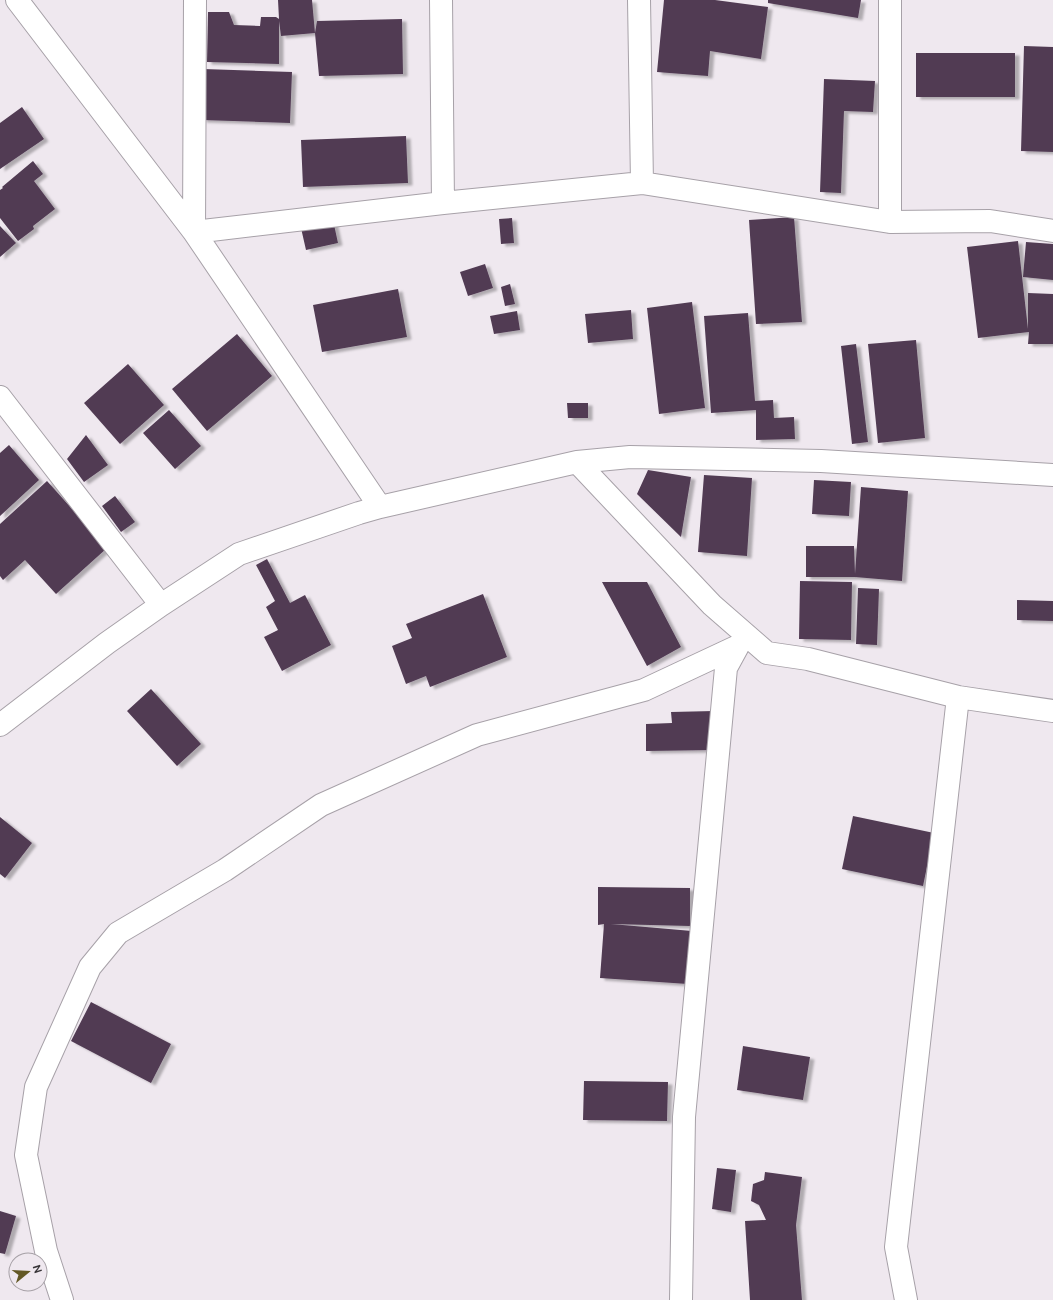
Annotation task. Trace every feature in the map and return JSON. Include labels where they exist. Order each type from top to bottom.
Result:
[{"type":"street","points":[[194,232],[195,0]]},
{"type":"street","points":[[441,0],[443,203]]},
{"type":"street","points":[[639,0],[642,183]]},
{"type":"street","points":[[890,0],[890,222]]},
{"type":"street","points":[[21,2],[194,232],[380,507]]},
{"type":"street","points":[[194,232],[443,203],[642,183],[890,222],[990,221],[1053,231]]},
{"type":"street","points":[[0,397],[161,605]]},
{"type":"street","points":[[0,726],[107,643],[161,605],[239,554],[380,507],[578,462],[630,457],[821,461],[1053,475]]},
{"type":"street","points":[[578,462],[712,605],[767,653],[808,660],[958,697],[1053,711]]},
{"type":"street","points":[[62,1300],[46,1251],[26,1156],[36,1087],[90,967],[118,933],[225,870],[321,805],[478,735],[644,690],[738,646],[726,668],[684,1117],[681,1300]]},
{"type":"street","points":[[906,1300],[896,1246],[958,697]]},
{"type":"building","points":[[278,0],[312,0],[315,33],[281,36],[279,21],[279,64],[207,62],[208,12],[229,12],[234,25],[260,26],[261,17],[276,17],[279,19]]},
{"type":"building","points":[[664,0],[715,0],[768,7],[761,59],[710,51],[708,76],[657,72]]},
{"type":"building","points":[[768,0],[861,0],[858,18],[768,3]]},
{"type":"building","points":[[402,19],[403,74],[319,76],[315,33],[317,21]]},
{"type":"building","points":[[1024,46],[1053,47],[1053,152],[1021,151]]},
{"type":"building","points":[[916,53],[1015,53],[1015,97],[916,97]]},
{"type":"building","points":[[203,69],[292,72],[290,123],[202,120]]},
{"type":"building","points":[[824,79],[875,81],[873,112],[844,111],[841,193],[820,192]]},
{"type":"building","points":[[22,107],[44,139],[0,169],[0,123]]},
{"type":"building","points":[[406,136],[408,183],[303,187],[301,140]]},
{"type":"building","points":[[33,161],[43,174],[34,181],[55,209],[33,226],[34,229],[18,241],[0,218],[0,190]]},
{"type":"building","points":[[794,217],[802,322],[756,324],[749,220]]},
{"type":"building","points":[[512,218],[514,243],[501,244],[499,219]]},
{"type":"building","points":[[333,220],[338,243],[306,250],[301,228]]},
{"type":"building","points":[[0,226],[16,243],[0,257]]},
{"type":"building","points":[[1018,241],[1028,329],[1028,293],[1053,294],[1053,344],[1028,344],[1029,332],[978,338],[967,247]]},
{"type":"building","points":[[1026,242],[1053,244],[1053,280],[1023,277]]},
{"type":"building","points":[[485,264],[493,288],[468,296],[460,272]]},
{"type":"building","points":[[510,284],[515,304],[505,306],[501,287]]},
{"type":"building","points":[[398,289],[407,337],[322,352],[313,305]]},
{"type":"building","points":[[692,302],[705,408],[659,414],[647,308]]},
{"type":"building","points":[[631,310],[633,339],[588,343],[585,314]]},
{"type":"building","points":[[517,311],[520,330],[494,334],[490,316]]},
{"type":"building","points":[[748,313],[755,401],[773,400],[774,418],[794,417],[795,439],[756,440],[756,410],[711,413],[704,316]]},
{"type":"building","points":[[237,334],[272,376],[207,431],[172,389]]},
{"type":"building","points":[[916,340],[925,438],[878,443],[868,344]]},
{"type":"building","points":[[856,344],[868,442],[852,444],[841,346]]},
{"type":"building","points":[[128,364],[164,405],[120,444],[84,403]]},
{"type":"building","points":[[567,403],[588,403],[588,418],[568,418]]},
{"type":"building","points":[[169,410],[201,446],[175,469],[143,433]]},
{"type":"building","points":[[86,435],[108,465],[84,482],[67,459]]},
{"type":"building","points":[[9,445],[39,480],[0,516],[0,453]]},
{"type":"building","points":[[648,470],[691,477],[681,537],[637,494]]},
{"type":"building","points":[[704,475],[752,478],[747,556],[698,552]]},
{"type":"building","points":[[814,480],[851,482],[849,516],[812,514]]},
{"type":"building","points":[[47,481],[107,548],[56,594],[25,560],[3,580],[0,576],[0,524]]},
{"type":"building","points":[[861,487],[908,491],[902,581],[855,577],[806,577],[806,546],[854,546],[855,574]]},
{"type":"building","points":[[115,496],[135,522],[121,532],[102,506]]},
{"type":"building","points":[[267,559],[290,603],[305,595],[331,645],[282,671],[264,637],[278,630],[266,607],[275,601],[256,565]]},
{"type":"building","points":[[800,581],[852,582],[851,640],[799,639]]},
{"type":"building","points":[[602,582],[647,582],[681,647],[647,666]]},
{"type":"building","points":[[858,588],[879,589],[877,645],[856,644]]},
{"type":"building","points":[[483,594],[507,657],[430,687],[426,676],[406,684],[392,646],[412,638],[406,624]]},
{"type":"building","points":[[1017,600],[1053,601],[1053,621],[1017,620]]},
{"type":"building","points":[[151,689],[201,744],[177,766],[127,711]]},
{"type":"building","points":[[714,711],[714,750],[646,751],[646,724],[672,723],[671,712]]},
{"type":"building","points":[[853,816],[934,833],[923,886],[842,869]]},
{"type":"building","points":[[0,817],[32,843],[5,878],[0,874]]},
{"type":"building","points":[[598,887],[690,888],[690,926],[611,924],[692,931],[688,984],[600,978],[604,924],[598,925]]},
{"type":"building","points":[[91,1002],[171,1044],[151,1083],[71,1041]]},
{"type":"building","points":[[743,1046],[810,1057],[803,1100],[737,1090]]},
{"type":"building","points":[[584,1081],[668,1082],[667,1121],[583,1120]]},
{"type":"building","points":[[717,1168],[736,1170],[731,1212],[712,1209]]},
{"type":"building","points":[[765,1172],[802,1177],[796,1225],[802,1300],[750,1300],[745,1221],[766,1220],[759,1205],[751,1201],[753,1184],[764,1180]]},
{"type":"building","points":[[0,1211],[16,1216],[5,1254],[0,1253]]}]
